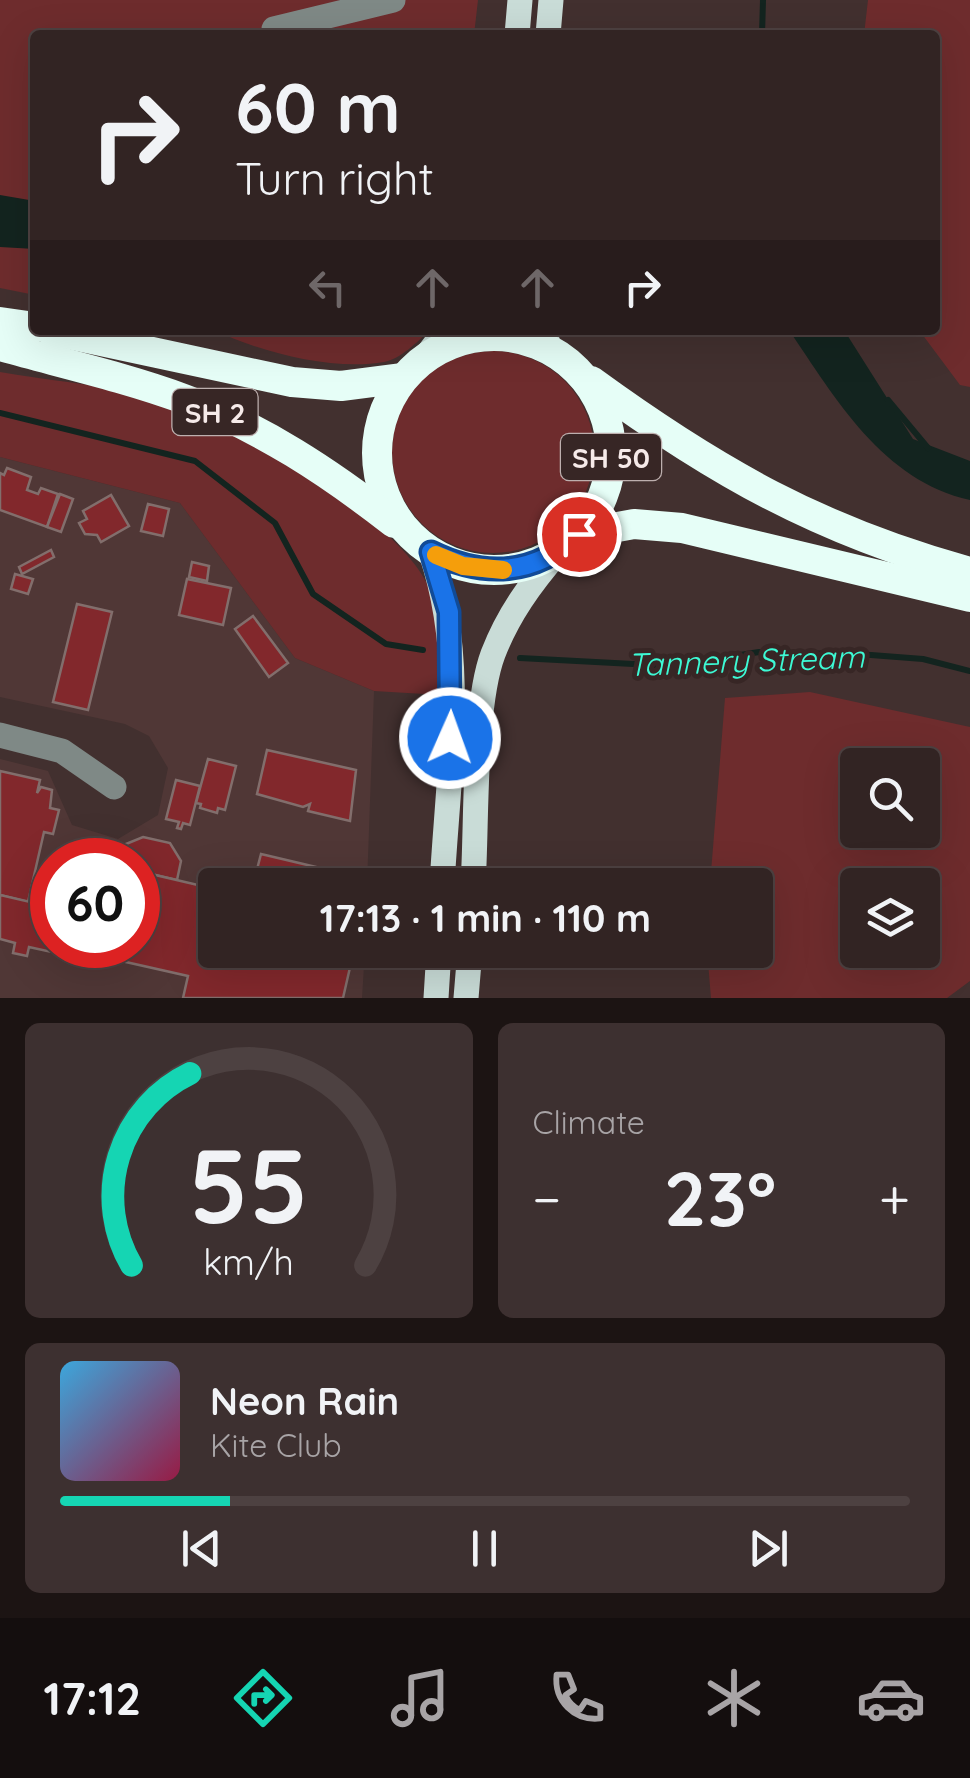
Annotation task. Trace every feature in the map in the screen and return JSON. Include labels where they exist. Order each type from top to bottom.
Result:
[{"type":"highway","points":[[0,322],[30,326]]},
{"type":"highway","name":"SH 2","points":[[73,335],[292,382],[341,386],[403,378]]},
{"type":"highway","points":[[404,531],[388,504],[377,455],[381,422],[403,378],[427,355],[465,341],[501,336],[547,340],[585,376],[700,459],[750,487],[850,533],[970,572]]},
{"type":"highway","name":"SH 2","points":[[0,346],[126,380],[232,419],[328,474],[431,552],[488,571],[527,566],[569,542],[634,524],[682,528],[970,597]]},
{"type":"highway","name":"SH 50","points":[[569,542],[600,504],[612,456],[606,416],[585,376]]},
{"type":"main road","points":[[517,30],[520,0]]},
{"type":"main road","points":[[548,30],[551,0]]},
{"type":"main road","points":[[427,355],[442,335]]},
{"type":"main road","name":"SH 50","points":[[475,868],[482,726],[492,658],[518,603],[569,542]]},
{"type":"main road","points":[[431,552],[445,595],[452,639],[443,868]]},
{"type":"main road","points":[[436,998],[438,968]]},
{"type":"main road","points":[[466,998],[468,968]]},
{"type":"street","points":[[274,29],[392,0]]},
{"type":"street","points":[[0,735],[62,751],[114,787]]},
{"type":"shaded area","points":[[0,0],[478,0],[475,30],[30,30],[30,294],[0,288]]},
{"type":"shaded area","points":[[868,0],[970,0],[970,387],[960,385],[923,335],[940,335],[940,30],[865,30]]},
{"type":"shaded area","points":[[226,335],[424,335],[396,357],[364,364],[319,362],[253,346]]},
{"type":"shaded area","points":[[493,351],[532,359],[564,381],[586,413],[594,452],[586,491],[564,523],[532,545],[493,553],[454,545],[422,523],[400,491],[392,452],[400,413],[422,381],[454,359]]},
{"type":"shaded area","points":[[0,372],[102,387],[168,406],[252,445],[339,497],[406,554],[426,582],[437,623],[441,695],[374,691],[295,658],[180,503],[0,457]]},
{"type":"shaded area","points":[[0,457],[180,503],[295,658],[374,691],[368,868],[198,868],[198,968],[364,968],[362,998],[0,998],[0,759],[48,771],[72,825],[115,838],[30,838],[30,968],[160,968],[160,838],[120,838],[158,815],[168,768],[149,736],[125,724],[0,697]]},
{"type":"shaded area","points":[[810,692],[970,727],[970,981],[947,998],[711,998],[708,968],[773,968],[773,868],[711,868],[725,698]]},
{"type":"water","points":[[0,195],[30,200],[30,249],[0,247]]},
{"type":"water","points":[[792,335],[847,335],[913,439],[970,461],[970,500],[939,490],[887,456],[824,383]]},
{"type":"building","points":[[7,468],[31,477],[27,490],[38,494],[41,488],[58,494],[47,527],[0,510],[0,473],[4,475]]},
{"type":"building","points":[[60,494],[73,499],[61,532],[47,527]]},
{"type":"building","points":[[111,495],[129,526],[101,542],[97,535],[85,534],[79,523],[87,519],[83,511]]},
{"type":"building","points":[[148,504],[169,509],[163,536],[141,531]]},
{"type":"building","points":[[51,550],[54,557],[22,574],[19,567]]},
{"type":"building","points":[[192,562],[209,566],[207,581],[189,577]]},
{"type":"building","points":[[15,574],[33,579],[28,594],[11,589]]},
{"type":"building","points":[[187,579],[231,588],[223,625],[179,615]]},
{"type":"building","points":[[77,604],[112,612],[88,710],[53,702]]},
{"type":"building","points":[[253,616],[288,663],[269,677],[235,629]]},
{"type":"building","points":[[267,750],[356,770],[350,821],[308,811],[310,804],[303,807],[257,794]]},
{"type":"building","points":[[208,759],[236,766],[225,810],[218,808],[217,813],[196,803]]},
{"type":"building","points":[[0,771],[40,780],[37,793],[41,787],[52,790],[50,808],[59,810],[53,834],[44,832],[43,838],[30,838],[28,902],[0,895]]},
{"type":"building","points":[[176,780],[200,786],[190,825],[183,823],[181,829],[177,828],[179,822],[166,819]]},
{"type":"building","points":[[160,841],[170,843],[181,861],[177,880],[160,876]]},
{"type":"building","points":[[261,854],[320,868],[257,868]]},
{"type":"building","points":[[160,876],[198,885],[198,968],[350,968],[343,998],[183,998],[188,976],[152,968],[160,968]]},
{"type":"building","points":[[0,895],[30,902],[27,956],[13,953],[15,943],[0,939]]},
{"type":"waterway","points":[[762,30],[763,0]]},
{"type":"waterway","points":[[888,400],[928,448]]},
{"type":"waterway","name":"Tannery Stream","points":[[0,413],[195,461],[275,523],[313,594],[386,644],[423,650]]},
{"type":"waterway","name":"Tannery Stream","points":[[520,658],[671,666],[759,652],[871,655],[923,659],[970,671]]},
{"type":"slow traffic","points":[[436,555],[463,566],[503,570]]},
{"type":"route","points":[[450,738],[452,639],[445,595],[431,552],[463,566],[502,570],[542,561],[579,534]]}]
